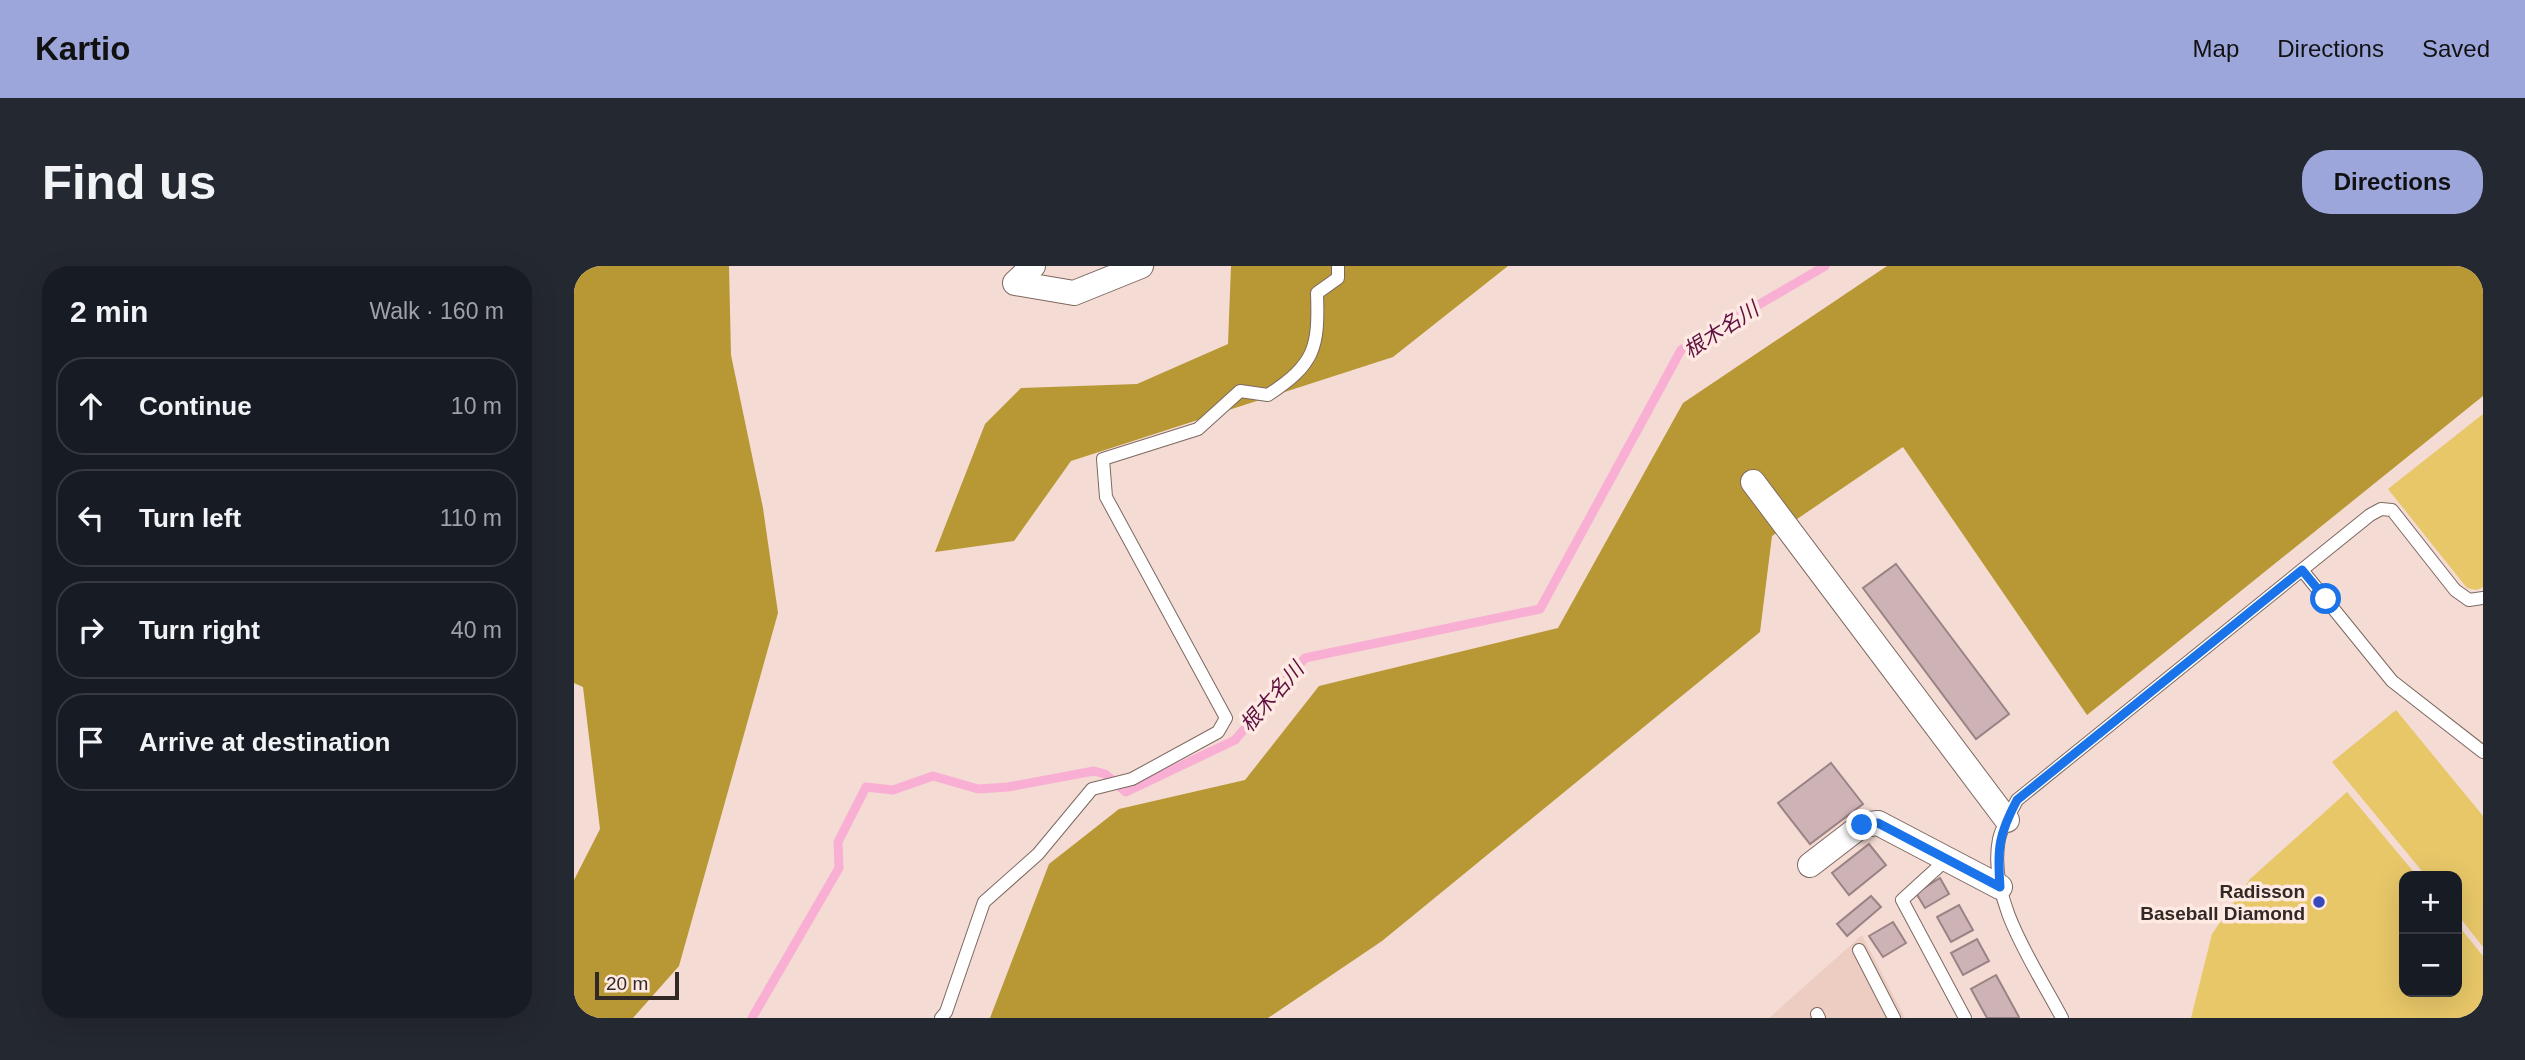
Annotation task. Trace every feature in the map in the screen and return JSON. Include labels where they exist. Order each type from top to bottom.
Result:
[{"type":"street","points":[[1033,266],[1015,284],[1074,293],[1141,266]]},
{"type":"street","points":[[1754,482],[2007,820]]},
{"type":"street","points":[[1810,865],[1862,825],[1878,823],[2000,887]]},
{"type":"lane","points":[[941,1018],[946,1012],[984,902],[1038,854],[1093,789],[1132,779],[1218,732],[1227,718],[1106,497],[1103,459],[1198,429],[1240,391],[1268,395],[1294,378],[1310,356],[1318,327],[1317,293],[1338,278],[1338,266]]},
{"type":"lane","points":[[2063,1018],[2010,919],[2000,887],[2000,838],[2017,800],[2370,515],[2381,509],[2392,510],[2455,590],[2469,600],[2483,598]]},
{"type":"lane","points":[[2302,570],[2392,681],[2483,752]]},
{"type":"lane","points":[[1947,859],[1902,900],[1965,1018]]},
{"type":"lane","points":[[1859,950],[1894,1018]]},
{"type":"shaded area","points":[[574,266],[729,266],[731,355],[763,508],[778,613],[679,966],[633,1018],[574,1018],[574,880],[600,829],[583,687],[574,683]]},
{"type":"shaded area","points":[[1231,266],[1508,266],[1393,357],[1071,461],[1014,541],[935,552],[985,424],[1021,388],[1137,384],[1228,344]]},
{"type":"shaded area","points":[[1887,266],[2483,266],[2483,396],[2087,715],[1903,447],[1772,536],[1760,632],[1382,941],[1268,1018],[990,1018],[1049,864],[1119,809],[1245,780],[1319,686],[1558,628],[1683,403]]},
{"type":"shaded area","points":[[2483,414],[2483,587],[2477,590],[2467,588],[2388,489]]},
{"type":"shaded area","points":[[2396,710],[2483,816],[2483,947],[2462,920],[2462,871],[2422,871],[2332,762]]},
{"type":"shaded area","name":"Radisson Baseball Diamond","points":[[2347,792],[2413,871],[2399,871],[2399,997],[2462,997],[2462,930],[2483,956],[2483,1018],[2191,1018],[2212,934],[2250,879]]},
{"type":"shaded area","points":[[1862,935],[1905,1018],[1769,1018]]},
{"type":"building","points":[[1896,564],[2009,714],[1976,739],[1863,588]]},
{"type":"building","points":[[1831,763],[1863,804],[1810,844],[1778,803]]},
{"type":"building","points":[[1869,844],[1886,865],[1849,895],[1832,873]]},
{"type":"building","points":[[1940,878],[1949,894],[1925,908],[1916,893]]},
{"type":"building","points":[[1871,896],[1881,907],[1847,936],[1837,924]]},
{"type":"building","points":[[1959,905],[1973,930],[1951,942],[1937,917]]},
{"type":"building","points":[[1893,922],[1906,943],[1883,957],[1869,936]]},
{"type":"building","points":[[1977,939],[1989,961],[1963,975],[1951,953]]},
{"type":"building","points":[[1996,975],[2018,1018],[1987,1018],[1971,989]]},
{"type":"waterway","name":"根木名川","points":[[752,1018],[839,868],[838,842],[866,787],[893,790],[933,776],[978,789],[1008,787],[1094,771],[1105,774],[1126,792],[1235,740],[1305,658],[1540,609],[1681,350],[1825,266]]},
{"type":"place","name":"Radisson Baseball Diamond","points":[[2319,902]]},
{"type":"route","points":[[1862,825],[1878,823],[2000,887],[2000,838],[2017,800],[2302,570],[2326,599]]}]
